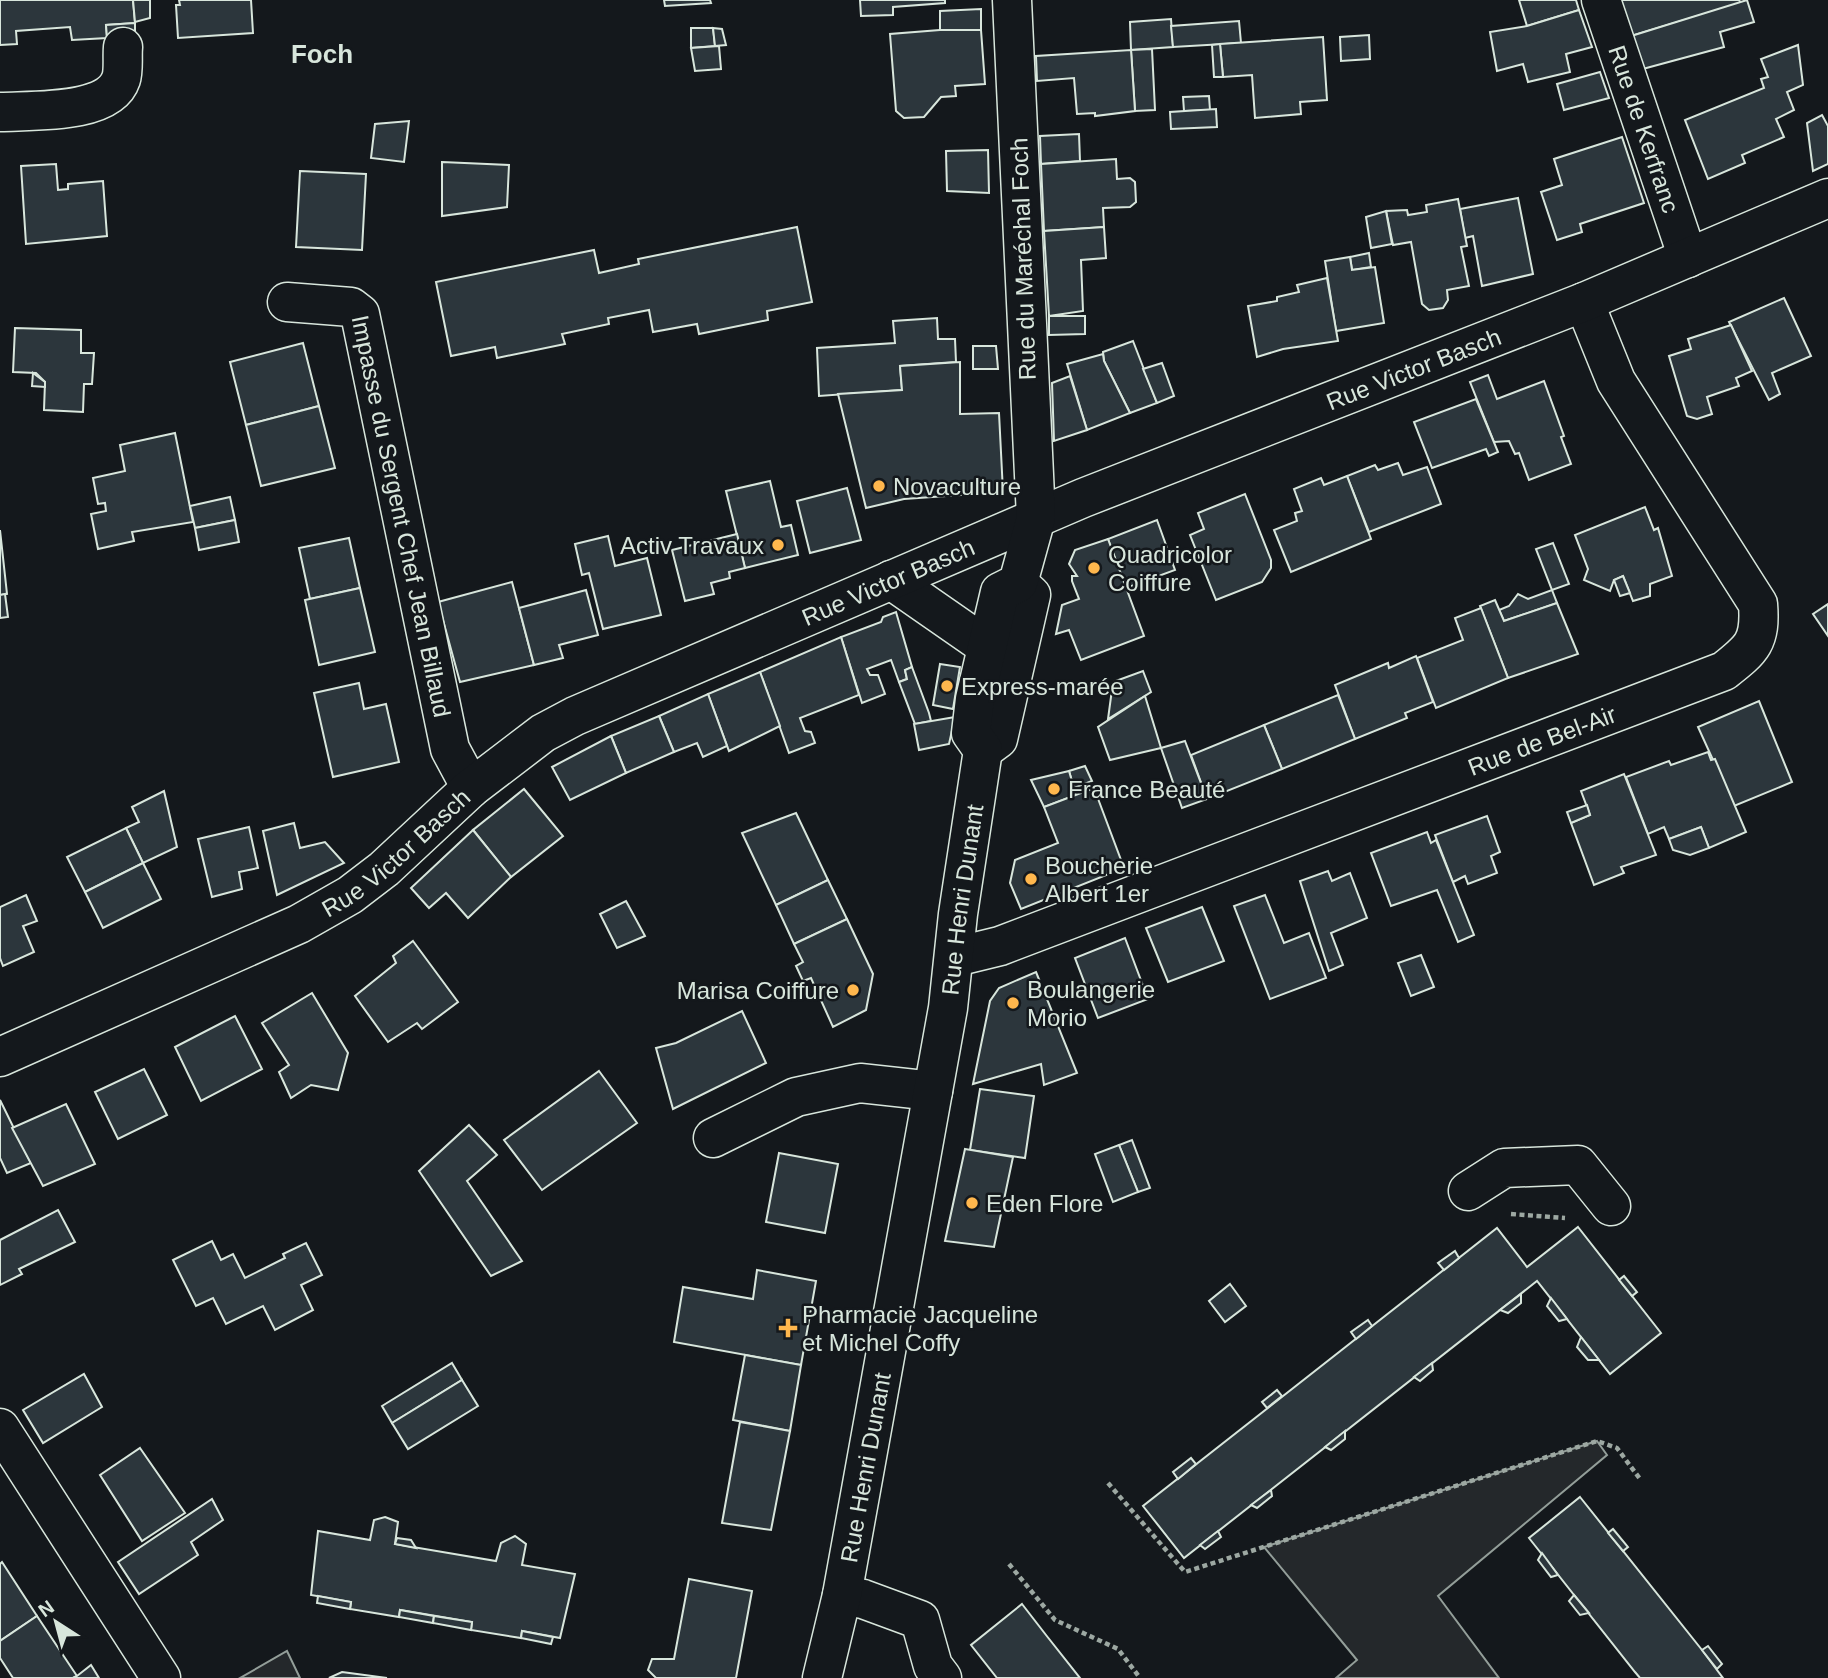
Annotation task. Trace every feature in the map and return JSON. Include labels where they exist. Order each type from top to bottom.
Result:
[{"type":"street","name":"Rue du Maréchal Foch","points":[[1012,0],[1036,518]]},
{"type":"street","name":"Rue de Kerfranc","points":[[1601,0],[1688,258]]},
{"type":"street","points":[[0,112],[77,108],[110,96],[121,79],[123,47]]},
{"type":"street","name":"Rue Victor Basch","points":[[0,1057],[299,924],[350,895],[384,869],[471,788],[543,733],[575,716],[1036,518],[1584,302],[1828,198]]},
{"type":"street","name":"Impasse du Sergent Chef Jean Billaud","points":[[287,302],[351,306],[360,314],[450,749],[471,788]]},
{"type":"street","name":"Rue de Bel-Air","points":[[955,957],[1000,946],[1724,671],[1751,650],[1760,628],[1758,604],[1616,381],[1584,302]]},
{"type":"street","name":"Rue Henri Dunant","points":[[822,1678],[842,1595],[955,957],[958,914],[983,750],[971,733],[986,646],[1000,592],[1018,583],[1036,518]]},
{"type":"street","points":[[891,580],[986,646]]},
{"type":"street","name":"Rue Henri Dunant","points":[[983,750],[998,739],[1031,595],[1018,583]]},
{"type":"street","points":[[713,1138],[796,1097],[860,1083],[933,1091]]},
{"type":"street","points":[[1468,1191],[1504,1168],[1578,1165],[1611,1206]]},
{"type":"street","points":[[0,1427],[161,1678]]},
{"type":"street","points":[[842,1595],[863,1599],[920,1620],[933,1666],[942,1678]]},
{"type":"path","points":[[1468,1191],[1487,1213],[1590,1219],[1611,1206]]},
{"type":"path","points":[[1108,1483],[1185,1572],[1597,1441],[1617,1448],[1640,1479]]},
{"type":"path","points":[[1009,1564],[1055,1620],[1118,1648],[1140,1678]]},
{"type":"shaded area","points":[[1597,1441],[1607,1455],[1438,1596],[1499,1678],[1336,1678],[1357,1660],[1264,1547]]},
{"type":"shaded area","points":[[287,1651],[300,1678],[240,1678]]},
{"type":"building","points":[[0,0],[133,0],[135,23],[106,25],[107,38],[72,40],[70,27],[16,31],[17,44],[0,45]]},
{"type":"building","points":[[133,0],[150,0],[150,18],[135,22]]},
{"type":"building","points":[[179,0],[251,0],[253,33],[178,38],[176,5],[180,5]]},
{"type":"building","points":[[664,0],[710,0],[711,3],[665,6]]},
{"type":"building","points":[[860,0],[945,0],[945,3],[893,7],[893,15],[861,16]]},
{"type":"building","points":[[1519,0],[1576,0],[1579,10],[1527,26]]},
{"type":"building","points":[[1617,0],[1739,0],[1741,3],[1628,37]]},
{"type":"building","points":[[1747,0],[1754,22],[1720,32],[1724,47],[1639,70],[1628,37]]},
{"type":"building","points":[[981,9],[981,30],[940,30],[940,11]]},
{"type":"building","points":[[1579,10],[1592,47],[1566,54],[1570,72],[1528,82],[1523,64],[1497,71],[1490,32],[1527,26]]},
{"type":"building","points":[[1171,19],[1173,47],[1131,50],[1130,22]]},
{"type":"building","points":[[1239,21],[1241,43],[1173,47],[1171,26]]},
{"type":"building","points":[[135,23],[135,35],[107,38],[106,25]]},
{"type":"building","points":[[691,28],[713,28],[715,46],[691,48]]},
{"type":"building","points":[[713,28],[722,29],[726,45],[715,46]]},
{"type":"building","points":[[981,30],[985,84],[955,86],[956,96],[941,97],[924,117],[904,118],[896,111],[890,34]]},
{"type":"building","points":[[1369,35],[1370,59],[1341,61],[1340,37]]},
{"type":"building","points":[[1323,37],[1327,100],[1300,102],[1301,114],[1255,118],[1252,75],[1223,77],[1220,44]]},
{"type":"building","points":[[1220,44],[1223,77],[1214,77],[1212,45]]},
{"type":"building","points":[[1798,45],[1803,85],[1787,92],[1794,110],[1776,119],[1784,137],[1742,155],[1745,163],[1708,179],[1685,120],[1764,88],[1761,79],[1768,77],[1761,59]]},
{"type":"building","points":[[719,46],[721,69],[695,71],[691,48]]},
{"type":"building","points":[[1152,49],[1155,110],[1135,111],[1131,50]]},
{"type":"building","points":[[1131,50],[1135,111],[1095,116],[1095,113],[1077,114],[1074,78],[1037,81],[1036,56]]},
{"type":"building","points":[[1600,72],[1609,98],[1564,110],[1557,84]]},
{"type":"building","points":[[1209,96],[1210,110],[1184,111],[1183,97]]},
{"type":"building","points":[[1216,109],[1217,127],[1171,129],[1170,112]]},
{"type":"building","points":[[1822,115],[1828,126],[1828,164],[1813,171],[1807,123]]},
{"type":"building","points":[[409,121],[404,162],[371,158],[375,124]]},
{"type":"building","points":[[1079,134],[1080,161],[1041,164],[1040,136]]},
{"type":"building","points":[[1622,137],[1644,203],[1580,224],[1582,232],[1557,240],[1541,192],[1562,185],[1554,159]]},
{"type":"building","points":[[988,150],[989,193],[947,191],[946,151]]},
{"type":"building","points":[[1116,159],[1117,179],[1130,178],[1135,182],[1136,202],[1130,207],[1103,208],[1104,227],[1044,231],[1041,164]]},
{"type":"building","points":[[442,162],[509,165],[507,207],[442,216]]},
{"type":"building","points":[[56,164],[58,190],[68,189],[68,184],[103,181],[107,236],[26,244],[21,166]]},
{"type":"building","points":[[300,171],[366,174],[362,250],[296,247]]},
{"type":"building","points":[[1518,198],[1533,274],[1482,286],[1473,236],[1465,238],[1460,209]]},
{"type":"building","points":[[1458,199],[1467,246],[1461,247],[1469,286],[1447,290],[1448,300],[1443,308],[1429,310],[1422,304],[1411,242],[1393,245],[1386,211],[1407,210],[1408,215],[1427,212],[1426,205]]},
{"type":"building","points":[[1386,211],[1392,244],[1371,248],[1366,217]]},
{"type":"building","points":[[797,227],[812,302],[767,311],[768,320],[699,334],[697,324],[653,332],[649,310],[608,318],[609,324],[562,334],[565,344],[497,358],[495,347],[451,356],[436,282],[594,250],[599,273],[639,264],[638,259]]},
{"type":"building","points":[[1104,227],[1106,258],[1081,260],[1083,311],[1049,316],[1044,231]]},
{"type":"building","points":[[1369,253],[1371,267],[1352,270],[1350,257]]},
{"type":"building","points":[[1350,257],[1352,270],[1375,267],[1384,323],[1336,331],[1325,261]]},
{"type":"building","points":[[1327,278],[1338,341],[1283,349],[1257,357],[1248,306],[1277,301],[1277,297],[1299,292],[1297,285]]},
{"type":"building","points":[[1784,298],[1811,356],[1772,373],[1780,394],[1769,400],[1729,322]]},
{"type":"building","points":[[1049,316],[1085,316],[1085,334],[1049,335]]},
{"type":"building","points":[[937,318],[938,339],[955,339],[956,362],[900,366],[902,390],[819,396],[817,348],[895,343],[893,321]]},
{"type":"building","points":[[1731,325],[1752,371],[1736,378],[1739,386],[1707,397],[1712,414],[1697,419],[1687,416],[1669,356],[1691,349],[1688,339]]},
{"type":"building","points":[[15,328],[81,330],[81,353],[94,353],[92,384],[84,384],[83,412],[44,410],[45,382],[36,373],[13,372]]},
{"type":"building","points":[[1133,341],[1157,403],[1130,413],[1104,361],[1103,352]]},
{"type":"building","points":[[303,343],[319,406],[246,425],[230,362]]},
{"type":"building","points":[[973,346],[996,346],[998,369],[973,369]]},
{"type":"building","points":[[1103,354],[1130,413],[1087,430],[1067,364]]},
{"type":"building","points":[[960,362],[960,414],[999,413],[1003,492],[904,499],[866,508],[838,394],[902,390],[900,366]]},
{"type":"building","points":[[1162,363],[1174,396],[1157,403],[1143,369]]},
{"type":"building","points":[[33,373],[45,382],[45,387],[32,386]]},
{"type":"building","points":[[1488,375],[1497,399],[1544,381],[1571,464],[1529,480],[1519,453],[1515,454],[1509,441],[1494,442],[1470,382]]},
{"type":"building","points":[[1070,376],[1087,430],[1054,441],[1052,383]]},
{"type":"building","points":[[1476,399],[1498,452],[1489,456],[1486,449],[1432,468],[1414,422]]},
{"type":"building","points":[[319,406],[335,468],[261,486],[246,425]]},
{"type":"building","points":[[175,433],[193,522],[132,532],[134,541],[98,549],[91,514],[106,511],[105,503],[98,504],[93,478],[125,471],[120,445]]},
{"type":"building","points":[[1398,463],[1403,475],[1427,467],[1441,504],[1369,532],[1347,476],[1375,465],[1378,470]]},
{"type":"building","points":[[1347,476],[1371,539],[1291,572],[1274,530],[1297,521],[1295,513],[1302,511],[1294,489],[1321,478],[1324,485]]},
{"type":"building","points":[[770,481],[781,527],[791,525],[798,555],[745,568],[726,491]]},
{"type":"building","points":[[847,488],[861,540],[810,553],[797,501]]},
{"type":"building","points":[[1245,494],[1271,560],[1271,568],[1262,582],[1216,600],[1190,535],[1204,529],[1198,513]]},
{"type":"building","points":[[230,497],[235,520],[195,528],[190,506]]},
{"type":"building","points":[[1645,507],[1654,530],[1658,528],[1672,576],[1650,584],[1650,596],[1633,601],[1623,576],[1614,580],[1610,591],[1584,580],[1588,569],[1575,535]]},
{"type":"building","points":[[235,520],[239,542],[199,550],[195,528]]},
{"type":"building","points":[[1157,520],[1175,570],[1126,588],[1108,539]]},
{"type":"building","points":[[0,530],[7,594],[0,595]]},
{"type":"building","points":[[737,534],[745,568],[729,572],[730,578],[711,583],[714,594],[685,601],[672,550]]},
{"type":"building","points":[[608,536],[615,566],[647,558],[661,615],[603,629],[589,573],[582,575],[575,544]]},
{"type":"building","points":[[349,538],[360,588],[310,599],[299,548]]},
{"type":"building","points":[[1108,539],[1144,636],[1081,660],[1069,630],[1056,634],[1062,605],[1079,599],[1072,581],[1072,576],[1077,576],[1069,564],[1075,550]]},
{"type":"building","points":[[1553,543],[1569,584],[1552,590],[1536,549]]},
{"type":"building","points":[[1623,576],[1630,593],[1620,596],[1614,580]]},
{"type":"building","points":[[512,582],[534,665],[460,682],[438,602]]},
{"type":"building","points":[[360,588],[375,652],[319,665],[305,600]]},
{"type":"building","points":[[586,590],[598,635],[559,645],[563,658],[534,665],[519,608]]},
{"type":"building","points":[[1552,590],[1557,603],[1504,621],[1499,610],[1509,606],[1518,594],[1528,599]]},
{"type":"building","points":[[5,594],[8,617],[0,618],[0,595]]},
{"type":"building","points":[[1495,600],[1504,621],[1557,603],[1578,654],[1508,678],[1480,606]]},
{"type":"building","points":[[1828,604],[1828,636],[1813,614]]},
{"type":"building","points":[[1481,608],[1508,678],[1436,708],[1417,658],[1463,640],[1455,618]]},
{"type":"building","points":[[896,612],[912,667],[905,670],[907,679],[899,682],[891,660],[867,669],[870,675],[878,675],[885,694],[862,703],[841,637],[881,622],[883,617]]},
{"type":"building","points":[[841,637],[859,695],[800,718],[805,731],[811,732],[815,743],[789,753],[760,672]]},
{"type":"building","points":[[1416,656],[1433,702],[1405,713],[1407,718],[1355,739],[1335,685],[1388,663],[1389,668]]},
{"type":"building","name":"Express-marée","points":[[940,664],[960,667],[953,709],[933,705]]},
{"type":"building","points":[[912,667],[931,721],[915,724],[899,682],[907,679],[905,670]]},
{"type":"building","points":[[1143,671],[1151,692],[1108,719],[1113,682]]},
{"type":"building","points":[[760,672],[780,726],[729,751],[708,694]]},
{"type":"building","points":[[359,683],[364,709],[386,704],[399,762],[333,777],[314,693]]},
{"type":"building","points":[[708,694],[727,746],[703,757],[697,743],[674,752],[659,716]]},
{"type":"building","points":[[1338,695],[1355,739],[1282,769],[1264,725]]},
{"type":"building","points":[[1145,696],[1161,748],[1110,760],[1098,727]]},
{"type":"building","points":[[1759,701],[1792,782],[1734,806],[1698,727]]},
{"type":"building","points":[[659,716],[674,752],[626,773],[611,736]]},
{"type":"building","points":[[955,717],[949,744],[919,750],[914,724]]},
{"type":"building","points":[[1264,725],[1282,769],[1207,799],[1191,755]]},
{"type":"building","points":[[611,736],[626,773],[570,800],[552,767]]},
{"type":"building","points":[[1185,741],[1207,799],[1182,808],[1161,748]]},
{"type":"building","points":[[1708,752],[1711,760],[1715,759],[1746,832],[1709,848],[1701,827],[1669,839],[1664,827],[1648,834],[1626,777],[1669,761],[1671,765]]},
{"type":"building","points":[[1085,766],[1092,781],[1074,788],[1069,771]]},
{"type":"building","points":[[1069,771],[1076,795],[1044,807],[1031,780]]},
{"type":"building","points":[[1624,774],[1656,855],[1621,867],[1624,873],[1594,885],[1571,823],[1590,815],[1581,791]]},
{"type":"building","points":[[1094,788],[1124,868],[1021,909],[1010,883],[1015,860],[1058,843],[1044,807]]},
{"type":"building","points":[[524,789],[563,836],[511,877],[473,830]]},
{"type":"building","points":[[164,791],[177,847],[143,863],[126,828],[139,822],[132,807]]},
{"type":"building","points":[[1587,805],[1590,815],[1571,823],[1567,812]]},
{"type":"building","points":[[796,813],[828,880],[776,905],[742,833]]},
{"type":"building","points":[[1487,816],[1500,852],[1491,856],[1497,873],[1468,884],[1465,876],[1453,882],[1435,835]]},
{"type":"building","points":[[294,823],[300,848],[325,842],[344,863],[277,895],[263,831]]},
{"type":"building","points":[[249,827],[258,868],[239,872],[242,889],[212,897],[198,839]]},
{"type":"building","points":[[1701,827],[1709,848],[1690,855],[1673,850],[1669,839]]},
{"type":"building","points":[[126,828],[143,863],[85,892],[67,857]]},
{"type":"building","points":[[473,830],[511,877],[468,918],[446,893],[429,908],[411,888]]},
{"type":"building","points":[[1427,832],[1431,843],[1436,840],[1474,935],[1458,942],[1437,890],[1391,906],[1371,853]]},
{"type":"building","points":[[143,863],[161,899],[103,928],[85,892]]},
{"type":"building","points":[[1328,871],[1332,881],[1350,873],[1367,918],[1331,933],[1343,965],[1329,971],[1300,881]]},
{"type":"building","points":[[828,880],[847,919],[794,944],[776,905]]},
{"type":"building","points":[[26,895],[37,921],[23,926],[34,952],[3,966],[0,958],[0,907]]},
{"type":"building","points":[[1265,895],[1284,943],[1309,933],[1326,978],[1270,999],[1234,906]]},
{"type":"building","points":[[626,901],[645,936],[617,948],[600,914]]},
{"type":"building","points":[[1202,907],[1224,961],[1168,982],[1146,928]]},
{"type":"building","points":[[847,919],[873,974],[866,1010],[833,1027],[811,978],[803,981],[796,966],[803,962],[794,944]]},
{"type":"building","points":[[1125,938],[1148,999],[1098,1018],[1075,958]]},
{"type":"building","points":[[413,941],[458,1002],[422,1029],[417,1023],[388,1042],[355,996],[396,963],[393,956]]},
{"type":"building","points":[[1421,955],[1434,987],[1411,996],[1398,963]]},
{"type":"building","points":[[1036,972],[1077,1073],[1044,1085],[1041,1064],[973,1084],[990,1001],[999,988]]},
{"type":"building","points":[[312,993],[348,1053],[338,1090],[311,1085],[291,1098],[279,1072],[289,1065],[262,1023]]},
{"type":"building","points":[[742,1011],[766,1063],[673,1109],[656,1048],[676,1043]]},
{"type":"building","points":[[235,1016],[262,1069],[201,1101],[175,1047]]},
{"type":"building","points":[[144,1069],[167,1115],[118,1139],[95,1092]]},
{"type":"building","points":[[599,1071],[637,1123],[542,1190],[504,1140]]},
{"type":"building","points":[[980,1089],[1034,1096],[1025,1158],[970,1150]]},
{"type":"building","points":[[0,1100],[31,1163],[7,1173],[0,1158]]},
{"type":"building","points":[[66,1104],[95,1164],[43,1186],[12,1128]]},
{"type":"building","points":[[469,1125],[497,1155],[467,1181],[522,1261],[491,1276],[419,1171]]},
{"type":"building","points":[[1132,1140],[1150,1188],[1138,1192],[1119,1145]]},
{"type":"building","points":[[1119,1145],[1138,1192],[1113,1202],[1095,1154]]},
{"type":"building","points":[[965,1149],[1013,1157],[994,1247],[945,1241]]},
{"type":"building","points":[[779,1153],[838,1164],[825,1233],[766,1222]]},
{"type":"building","points":[[58,1210],[75,1242],[19,1269],[22,1274],[0,1285],[0,1240]]},
{"type":"building","points":[[1578,1227],[1661,1333],[1610,1374],[1537,1281],[1184,1558],[1143,1506],[1497,1228],[1527,1267]]},
{"type":"building","points":[[212,1241],[221,1260],[233,1254],[245,1278],[285,1258],[283,1254],[306,1243],[322,1275],[301,1285],[313,1310],[275,1330],[263,1306],[226,1324],[213,1298],[196,1306],[173,1260]]},
{"type":"building","points":[[1455,1251],[1459,1258],[1444,1270],[1438,1263]]},
{"type":"building","points":[[757,1270],[816,1281],[801,1365],[674,1342],[683,1287],[753,1299]]},
{"type":"building","points":[[1624,1276],[1637,1292],[1632,1296],[1619,1280]]},
{"type":"building","points":[[1230,1284],[1246,1306],[1225,1322],[1209,1301]]},
{"type":"building","points":[[1521,1294],[1521,1303],[1508,1313],[1500,1310]]},
{"type":"building","points":[[1551,1298],[1567,1319],[1559,1321],[1547,1306]]},
{"type":"building","points":[[1368,1320],[1372,1326],[1356,1339],[1351,1332]]},
{"type":"building","points":[[1581,1337],[1599,1360],[1588,1360],[1577,1347]]},
{"type":"building","points":[[745,1355],[801,1365],[790,1431],[733,1420]]},
{"type":"building","points":[[452,1363],[462,1380],[392,1423],[382,1406]]},
{"type":"building","points":[[1432,1363],[1433,1370],[1420,1381],[1414,1377]]},
{"type":"building","points":[[84,1374],[102,1407],[43,1443],[23,1410]]},
{"type":"building","points":[[462,1380],[478,1406],[408,1449],[392,1423]]},
{"type":"building","points":[[1277,1390],[1282,1396],[1267,1408],[1262,1402]]},
{"type":"building","points":[[740,1422],[790,1431],[771,1530],[722,1523]]},
{"type":"building","points":[[1345,1431],[1345,1439],[1331,1450],[1325,1447]]},
{"type":"building","points":[[140,1448],[185,1513],[142,1541],[100,1475]]},
{"type":"building","points":[[1191,1458],[1196,1464],[1178,1479],[1173,1472]]},
{"type":"building","points":[[1271,1490],[1272,1496],[1257,1508],[1251,1505]]},
{"type":"building","points":[[1580,1497],[1723,1678],[1640,1678],[1529,1538]]},
{"type":"building","points":[[212,1499],[223,1520],[191,1542],[198,1555],[139,1594],[118,1562]]},
{"type":"building","points":[[385,1517],[398,1522],[395,1544],[496,1561],[501,1543],[515,1536],[526,1544],[522,1565],[575,1574],[560,1638],[522,1631],[521,1638],[471,1630],[472,1622],[400,1610],[399,1617],[350,1609],[351,1602],[311,1595],[318,1531],[370,1540],[374,1520]]},
{"type":"building","points":[[1613,1529],[1628,1547],[1623,1551],[1608,1533]]},
{"type":"building","points":[[1218,1531],[1221,1537],[1205,1549],[1200,1545]]},
{"type":"building","points":[[397,1538],[411,1540],[416,1548],[395,1544]]},
{"type":"building","points":[[1542,1553],[1558,1575],[1551,1577],[1538,1560]]},
{"type":"building","points":[[2,1562],[37,1616],[0,1641],[0,1564]]},
{"type":"building","points":[[689,1579],[752,1591],[736,1678],[656,1678],[648,1670],[652,1659],[674,1659]]},
{"type":"building","points":[[1574,1595],[1589,1613],[1580,1615],[1569,1601]]},
{"type":"building","points":[[318,1596],[351,1602],[350,1609],[317,1603]]},
{"type":"building","points":[[1022,1604],[1080,1678],[997,1678],[971,1645]]},
{"type":"building","points":[[400,1610],[434,1616],[433,1623],[399,1617]]},
{"type":"building","points":[[37,1616],[77,1676],[13,1678],[0,1658],[0,1641]]},
{"type":"building","points":[[434,1616],[472,1622],[471,1630],[433,1623]]},
{"type":"building","points":[[522,1631],[553,1637],[551,1644],[521,1638]]},
{"type":"building","points":[[1708,1646],[1722,1664],[1717,1669],[1702,1650]]},
{"type":"building","points":[[91,1665],[99,1678],[73,1678],[77,1676]]},
{"type":"building","points":[[342,1672],[387,1678],[329,1678]]},
{"type":"place","name":"Novaculture","points":[[879,486]]},
{"type":"place","name":"Activ Travaux","points":[[778,545]]},
{"type":"place","name":"Quadricolor Coiffure","points":[[1094,568]]},
{"type":"place","name":"Express-marée","points":[[947,686]]},
{"type":"place","name":"France Beauté","points":[[1054,789]]},
{"type":"place","name":"Boucherie Albert 1er","points":[[1031,879]]},
{"type":"place","name":"Marisa Coiffure","points":[[853,990]]},
{"type":"place","name":"Boulangerie Morio","points":[[1013,1003]]},
{"type":"place","name":"Eden Flore","points":[[972,1203]]},
{"type":"place","name":"Pharmacie Jacqueline et Michel Coffy","points":[[788,1328]]},
{"type":"district","name":"Foch","points":[[322,54]]}]
